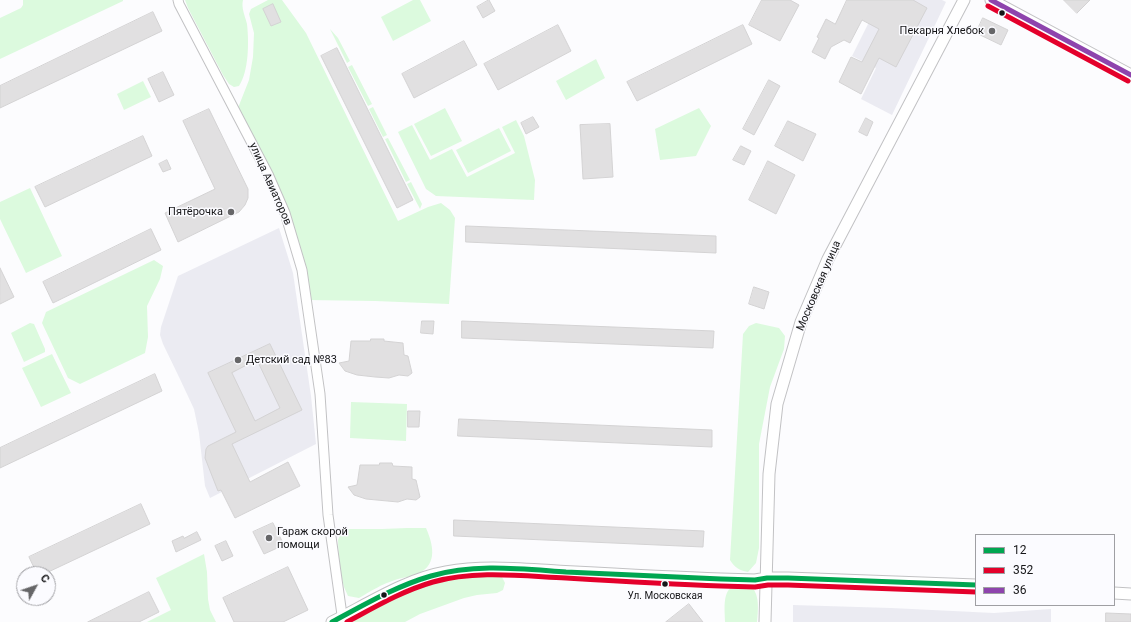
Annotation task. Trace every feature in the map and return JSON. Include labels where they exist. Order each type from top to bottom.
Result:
[{"type":"street","name":"улица Авиаторов","points":[[178,0],[266,170],[285,213],[302,270],[320,394],[328,515],[342,619]]},
{"type":"street","name":"Московская улица","points":[[765,622],[769,474],[777,404],[801,322],[829,258],[964,0]]},
{"type":"street","points":[[991,0],[1131,75]]},
{"type":"street","points":[[332,622],[342,619],[388,593],[417,580],[444,572],[465,569],[512,569],[721,579],[755,580],[767,578],[975,585]]},
{"type":"street","points":[[1115,593],[1131,594]]},
{"type":"shaded area","points":[[880,0],[942,0],[946,2],[892,115],[861,99],[876,68],[852,56]]},
{"type":"shaded area","name":"Детский сад №83","points":[[279,228],[293,273],[311,396],[316,444],[210,498],[205,486],[199,433],[194,409],[163,344],[160,335],[161,327],[178,276]]},
{"type":"shaded area","points":[[793,605],[994,613],[1051,609],[1051,622],[793,622]]},
{"type":"green space","points":[[23,0],[123,1],[0,59],[0,18],[21,8],[23,5]]},
{"type":"green space","points":[[185,0],[243,0],[243,9],[247,24],[248,48],[245,73],[239,86],[234,87],[229,84],[223,75]]},
{"type":"green space","points":[[268,0],[282,0],[306,33],[398,221],[428,207],[441,203],[450,210],[455,218],[449,304],[307,300],[285,213],[236,113],[249,80],[253,57],[254,33],[249,14],[251,9]]},
{"type":"green space","points":[[413,0],[420,0],[431,21],[393,41],[381,17]]},
{"type":"green space","points":[[330,29],[338,38],[350,61],[347,63]]},
{"type":"green space","points":[[596,59],[605,78],[566,100],[556,81]]},
{"type":"green space","points":[[352,65],[372,104],[368,106],[348,67]]},
{"type":"green space","points":[[143,81],[151,97],[124,110],[117,94]]},
{"type":"green space","points":[[373,107],[387,135],[383,137],[369,109]]},
{"type":"green space","points":[[445,108],[462,141],[431,156],[414,124]]},
{"type":"green space","points":[[699,108],[711,126],[696,156],[660,160],[655,129]]},
{"type":"green space","points":[[516,120],[524,136],[535,180],[534,200],[436,196],[426,189],[398,132],[412,125],[430,160],[452,149],[467,177],[515,153],[502,127]]},
{"type":"green space","points":[[499,128],[511,151],[468,173],[456,150]]},
{"type":"green space","points":[[388,138],[410,180],[406,182],[385,139]]},
{"type":"green space","points":[[411,182],[422,204],[420,209],[407,184]]},
{"type":"green space","points":[[30,188],[62,256],[26,273],[0,219],[0,202]]},
{"type":"green space","points":[[154,260],[163,266],[160,279],[147,306],[148,337],[145,353],[80,384],[68,378],[42,323],[46,312]]},
{"type":"green space","points":[[30,323],[34,324],[45,352],[24,362],[11,333]]},
{"type":"green space","points":[[756,323],[779,328],[785,336],[784,349],[770,387],[759,444],[759,548],[756,563],[748,572],[738,568],[730,560],[743,334],[749,326]]},
{"type":"green space","points":[[52,354],[71,393],[41,407],[22,368]]},
{"type":"green space","points":[[351,402],[407,404],[406,441],[350,438]]},
{"type":"green space","points":[[426,528],[431,541],[432,553],[429,564],[425,569],[416,574],[386,584],[359,598],[348,596],[339,567],[338,540],[343,529]]},
{"type":"green space","points":[[204,554],[207,572],[208,599],[210,610],[216,622],[147,622],[171,610],[156,578]]},
{"type":"green space","points":[[474,575],[495,575],[502,577],[505,583],[503,590],[497,593],[464,598],[420,614],[405,622],[353,622],[384,601],[411,589],[447,578]]},
{"type":"green space","points":[[732,587],[752,587],[755,591],[758,608],[757,622],[725,622],[725,598]]},
{"type":"building","points":[[489,0],[495,11],[483,18],[477,7]]},
{"type":"building","points":[[762,0],[790,0],[799,5],[780,41],[749,25]]},
{"type":"building","points":[[847,0],[913,0],[927,8],[896,67],[879,58],[861,94],[839,82],[851,57],[862,62],[879,29],[862,20],[850,43],[844,40],[831,47],[825,59],[812,52],[819,38],[817,37],[826,19],[835,24]]},
{"type":"building","points":[[1064,0],[1090,0],[1077,13]]},
{"type":"building","points":[[273,4],[281,22],[271,26],[263,9]]},
{"type":"building","points":[[153,12],[162,31],[0,108],[0,86]]},
{"type":"building","name":"Пекарня Хлебок","points":[[983,18],[1008,30],[1001,45],[976,33]]},
{"type":"building","points":[[558,25],[571,51],[498,90],[484,64]]},
{"type":"building","points":[[743,25],[752,44],[637,101],[627,82]]},
{"type":"building","points":[[464,41],[477,65],[414,98],[402,74]]},
{"type":"building","points":[[337,48],[413,200],[397,208],[321,56]]},
{"type":"building","points":[[163,72],[174,95],[159,102],[148,79]]},
{"type":"building","points":[[769,80],[780,86],[754,135],[743,129]]},
{"type":"building","points":[[209,109],[248,189],[248,198],[245,205],[239,212],[178,242],[165,213],[215,189],[183,121]]},
{"type":"building","points":[[533,117],[539,127],[526,134],[521,123]]},
{"type":"building","points":[[866,118],[873,122],[867,136],[859,132]]},
{"type":"building","points":[[788,121],[816,134],[803,161],[775,146]]},
{"type":"building","points":[[610,124],[613,177],[583,179],[580,125]]},
{"type":"building","points":[[143,136],[152,156],[45,207],[35,187]]},
{"type":"building","points":[[741,146],[751,151],[744,165],[733,160]]},
{"type":"building","points":[[167,160],[171,169],[163,172],[159,164]]},
{"type":"building","points":[[768,161],[795,175],[776,214],[749,200]]},
{"type":"building","points":[[466,226],[716,236],[716,253],[466,242]]},
{"type":"building","points":[[151,229],[161,250],[53,303],[43,282]]},
{"type":"building","points":[[0,268],[14,297],[0,304]]},
{"type":"building","points":[[754,287],[769,292],[764,309],[749,304]]},
{"type":"building","points":[[422,321],[434,321],[433,334],[421,333]]},
{"type":"building","points":[[462,321],[714,331],[713,348],[462,338]]},
{"type":"building","points":[[371,339],[384,339],[384,341],[403,343],[404,355],[408,356],[412,373],[408,376],[399,375],[389,378],[357,375],[345,371],[339,363],[349,361],[351,341],[370,341]]},
{"type":"building","points":[[270,344],[302,410],[232,444],[250,482],[288,462],[300,486],[235,518],[221,490],[218,491],[205,458],[206,449],[208,446],[236,432],[208,373]],"holes":[[[257,360],[280,408],[255,421],[232,373]]]},
{"type":"building","points":[[155,374],[162,391],[0,468],[0,448]]},
{"type":"building","points":[[408,411],[420,411],[419,427],[408,427]]},
{"type":"building","points":[[459,419],[712,430],[712,447],[458,436]]},
{"type":"building","points":[[380,463],[392,463],[393,466],[412,467],[412,479],[416,480],[420,497],[416,500],[407,499],[398,502],[366,499],[354,495],[348,487],[357,485],[360,465],[379,465]]},
{"type":"building","points":[[141,504],[150,524],[56,568],[56,566],[33,566],[29,557]]},
{"type":"building","points":[[454,520],[704,531],[703,547],[454,536]]},
{"type":"building","name":"Гараж скорой помощи","points":[[273,523],[284,545],[264,554],[253,532]]},
{"type":"building","points":[[197,532],[201,540],[176,552],[172,541],[183,536],[184,538]]},
{"type":"building","points":[[226,541],[233,556],[222,561],[215,546]]},
{"type":"building","points":[[288,567],[308,610],[283,622],[234,622],[223,598]]},
{"type":"building","points":[[149,592],[159,612],[139,622],[88,622]]},
{"type":"building","points":[[689,604],[703,622],[666,622]]},
{"type":"building","points":[[1106,613],[1131,614],[1131,622],[1106,622]]},
{"type":"transit line","name":"36","points":[[991,0],[1131,75]]},
{"type":"transit line","name":"352","points":[[988,6],[1128,81]]},
{"type":"transit line","name":"12","points":[[332,622],[380,596],[418,580],[448,572],[481,568],[721,579],[755,580],[767,578],[788,578],[975,585]]},
{"type":"transit line","name":"352","points":[[347,622],[410,590],[449,578],[482,575],[516,575],[721,586],[755,587],[768,585],[788,585],[975,592]]},
{"type":"place","name":"Пекарня Хлебок","points":[[992,31]]},
{"type":"place","name":"Пятёрочка","points":[[231,212]]},
{"type":"place","name":"Детский сад №83","points":[[238,360]]},
{"type":"place","name":"Гараж скорой помощи","points":[[269,538]]},
{"type":"place","name":"Ул. Московская","points":[[665,584]]}]
